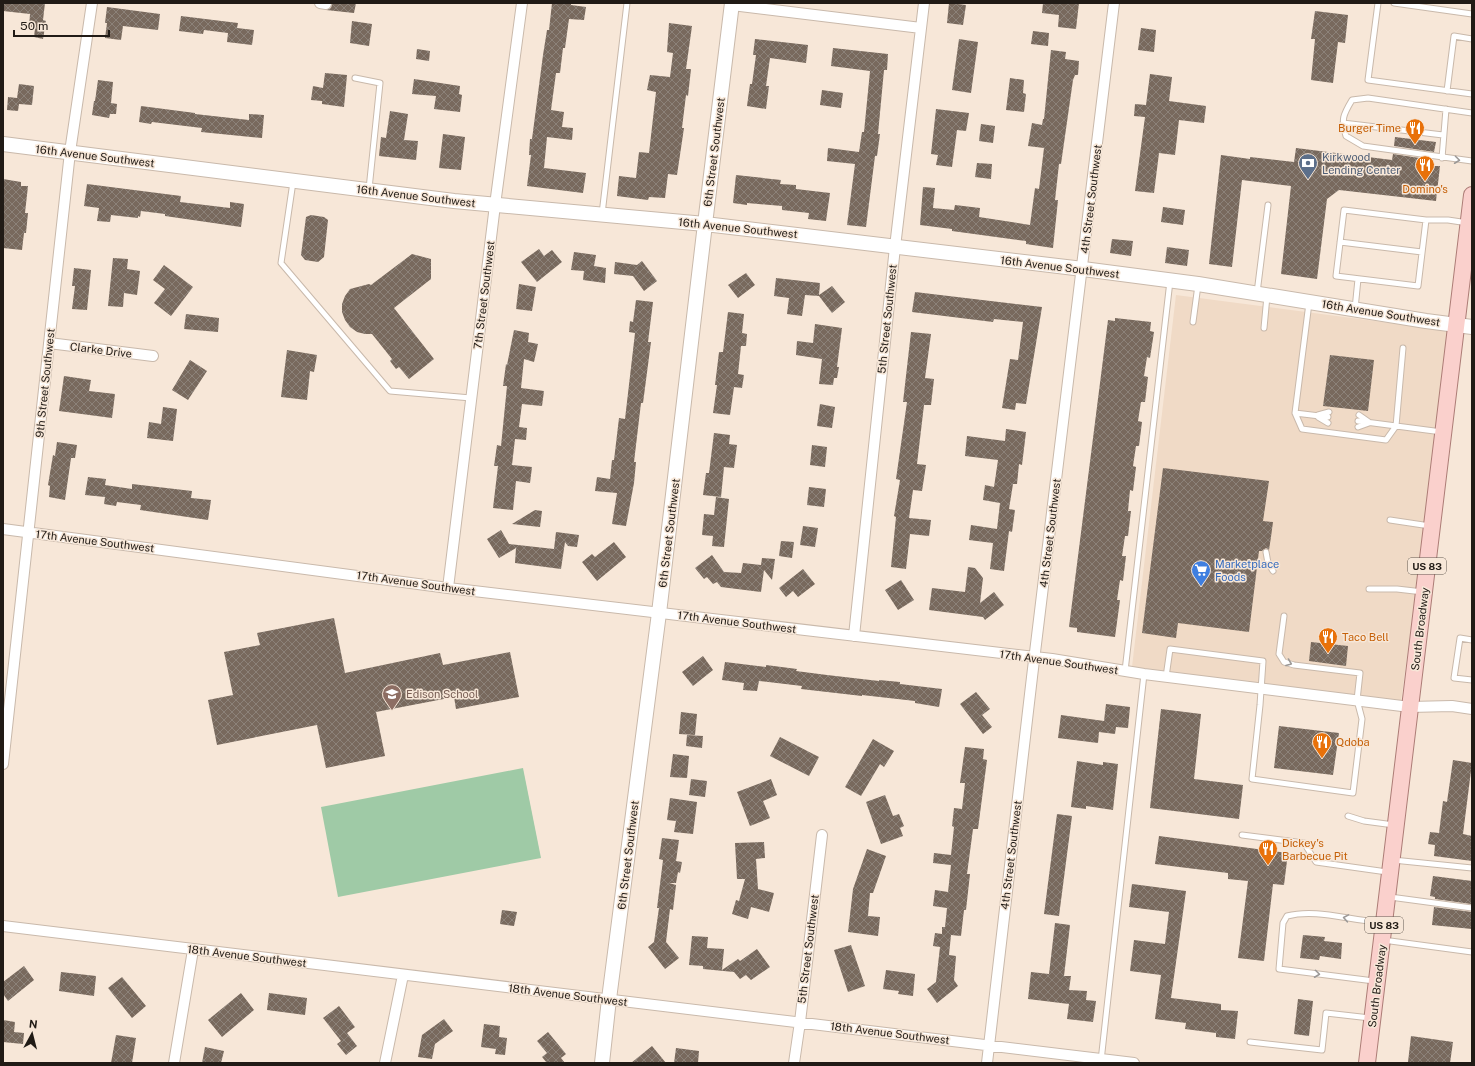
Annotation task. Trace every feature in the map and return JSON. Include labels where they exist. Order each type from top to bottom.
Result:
[{"type":"main road","name":"South Broadway","points":[[1367,1063],[1443,432],[1464,326],[1469,223],[1472,195]]},
{"type":"street","name":"9th Street Southwest","points":[[3,764],[70,152],[92,3]]},
{"type":"street","name":"7th Street Southwest","points":[[448,588],[495,205],[522,3]]},
{"type":"street","name":"5th Street Southwest","points":[[854,636],[895,246],[924,3]]},
{"type":"street","name":"4th Street Southwest","points":[[987,1063],[1114,3]]},
{"type":"street","points":[[732,4],[921,28]]},
{"type":"street","name":"6th Street Southwest","points":[[602,1063],[659,613],[732,4]]},
{"type":"street","name":"16th Avenue Southwest","points":[[3,144],[495,205],[705,224],[1082,269],[1198,284],[1464,326]]},
{"type":"street","name":"Clarke Drive","points":[[49,343],[153,356]]},
{"type":"street","name":"17th Avenue Southwest","points":[[3,529],[448,588],[1035,657],[1144,674],[1261,689],[1410,707],[1452,706],[1472,709]]},
{"type":"street","name":"5th Street Southwest","points":[[794,1063],[822,835]]},
{"type":"street","name":"18th Avenue Southwest","points":[[3,926],[800,1022],[1101,1061],[1134,1063]]},
{"type":"street","points":[[174,1063],[193,950]]},
{"type":"street","points":[[385,1063],[403,975]]},
{"type":"lane","points":[[602,215],[627,3]]},
{"type":"lane","points":[[1378,3],[1368,80],[1472,94]]},
{"type":"lane","points":[[1394,3],[1472,14]]},
{"type":"lane","points":[[1447,91],[1454,36],[1472,38]]},
{"type":"lane","points":[[355,78],[380,84],[369,190]]},
{"type":"lane","points":[[1472,113],[1368,98],[1352,100],[1346,110],[1342,123],[1346,136],[1363,146],[1472,161]]},
{"type":"lane","points":[[1442,158],[1446,109]]},
{"type":"lane","points":[[1342,123],[1443,135]]},
{"type":"lane","points":[[293,181],[281,263],[390,391],[471,398]]},
{"type":"lane","points":[[1264,328],[1262,294],[1268,204]]},
{"type":"lane","points":[[1426,220],[1418,286],[1336,276],[1344,210],[1426,220],[1448,220],[1469,223]]},
{"type":"lane","points":[[1340,242],[1422,252]]},
{"type":"lane","points":[[1355,310],[1358,279]]},
{"type":"lane","points":[[1125,671],[1170,281]]},
{"type":"lane","points":[[1193,322],[1198,284]]},
{"type":"lane","points":[[1309,302],[1295,413],[1302,430],[1386,440],[1396,426],[1404,348]]},
{"type":"lane","points":[[1295,413],[1328,417]]},
{"type":"lane","points":[[1370,423],[1359,421],[1443,432]]},
{"type":"lane","points":[[1390,520],[1432,526]]},
{"type":"lane","points":[[1266,552],[1268,562],[1273,571]]},
{"type":"lane","points":[[1369,589],[1398,589],[1424,592]]},
{"type":"lane","points":[[1166,677],[1170,649],[1263,661],[1252,779],[1353,793],[1362,719],[1356,700],[1360,673],[1294,665],[1284,662],[1279,654],[1284,616]]},
{"type":"lane","points":[[1472,640],[1460,638],[1454,678],[1472,680]]},
{"type":"lane","points":[[1101,1061],[1144,674]]},
{"type":"lane","points":[[1348,816],[1396,825]]},
{"type":"lane","points":[[1242,835],[1304,843],[1316,862],[1472,868]]},
{"type":"lane","points":[[1387,897],[1472,908]]},
{"type":"lane","points":[[1377,981],[1279,969],[1283,923],[1287,916],[1313,913],[1363,921],[1384,922]]},
{"type":"lane","points":[[1382,940],[1472,952]]},
{"type":"lane","points":[[1250,1042],[1322,1050],[1326,1013],[1373,1018]]},
{"type":"shaded area","points":[[1176,295],[1451,331],[1401,701],[1132,667]]},
{"type":"green space","points":[[523,768],[541,858],[338,897],[321,807]]},
{"type":"building","points":[[3,3],[45,3],[43,20],[46,21],[43,39],[34,37],[35,28],[29,27],[30,14],[3,11]]},
{"type":"building","points":[[332,3],[356,3],[354,13],[326,10],[331,8]]},
{"type":"building","points":[[552,3],[571,3],[571,5],[586,7],[584,20],[569,19],[560,73],[556,73],[551,110],[564,112],[562,127],[573,128],[572,140],[547,137],[544,168],[586,173],[583,193],[527,186],[531,155],[529,155],[530,139],[532,139],[543,55],[547,30],[549,30]]},
{"type":"building","points":[[949,3],[966,5],[963,25],[947,23]]},
{"type":"building","points":[[1043,3],[1079,3],[1076,29],[1058,27],[1059,15],[1042,13]]},
{"type":"building","points":[[107,7],[160,14],[158,30],[123,26],[121,40],[105,38]]},
{"type":"building","points":[[1315,11],[1348,15],[1345,43],[1338,42],[1333,83],[1311,80],[1315,39],[1311,39]]},
{"type":"building","points":[[181,16],[238,23],[237,28],[254,30],[252,45],[227,42],[228,33],[204,30],[203,34],[179,31]]},
{"type":"building","points":[[352,21],[372,24],[369,46],[350,43]]},
{"type":"building","points":[[669,23],[692,26],[686,69],[691,69],[688,96],[686,95],[682,128],[684,128],[677,175],[668,174],[665,198],[649,197],[648,200],[617,196],[619,176],[636,178],[639,152],[649,153],[656,92],[647,90],[650,75],[670,77],[673,53],[667,52]]},
{"type":"building","points":[[1141,28],[1156,30],[1154,52],[1138,50]]},
{"type":"building","points":[[1033,31],[1049,33],[1048,46],[1031,44]]},
{"type":"building","points":[[755,39],[808,45],[806,63],[770,58],[766,86],[769,86],[766,109],[747,106],[756,55],[753,55]]},
{"type":"building","points":[[959,39],[978,42],[971,93],[952,90]]},
{"type":"building","points":[[833,48],[888,54],[887,70],[884,70],[878,134],[880,134],[877,156],[875,156],[866,227],[847,225],[855,164],[827,161],[828,148],[859,152],[862,132],[864,132],[870,71],[831,66]]},
{"type":"building","points":[[417,49],[430,51],[429,61],[416,59]]},
{"type":"building","points":[[1051,50],[1066,52],[1065,59],[1079,61],[1078,75],[1075,75],[1073,80],[1061,164],[1059,164],[1055,200],[1058,200],[1053,248],[1026,244],[1026,241],[920,225],[923,187],[935,188],[933,208],[954,210],[955,205],[980,208],[979,217],[1030,225],[1035,188],[1039,189],[1044,148],[1028,146],[1032,123],[1042,125],[1044,119]]},
{"type":"building","points":[[325,73],[347,75],[344,107],[322,104],[322,101],[311,100],[313,86],[323,88]]},
{"type":"building","points":[[1150,74],[1172,77],[1169,101],[1206,106],[1204,123],[1179,120],[1175,155],[1159,153],[1154,193],[1135,191],[1145,117],[1134,116],[1135,104],[1146,105]]},
{"type":"building","points":[[1010,78],[1024,80],[1023,93],[1026,94],[1024,112],[1006,110]]},
{"type":"building","points":[[414,79],[460,86],[459,94],[462,95],[460,112],[434,109],[436,96],[412,94]]},
{"type":"building","points":[[98,80],[113,82],[111,103],[117,104],[116,114],[110,114],[109,118],[92,115]]},
{"type":"building","points":[[19,84],[34,86],[32,105],[19,104],[18,111],[7,110],[8,97],[17,98]]},
{"type":"building","points":[[822,90],[843,93],[841,108],[820,105]]},
{"type":"building","points":[[141,106],[249,120],[249,114],[264,115],[262,138],[201,132],[202,128],[152,122],[151,124],[139,122]]},
{"type":"building","points":[[936,109],[969,113],[966,131],[957,130],[952,167],[936,165],[938,155],[931,154]]},
{"type":"building","points":[[390,111],[408,114],[404,140],[418,141],[416,160],[379,156],[381,137],[386,138]]},
{"type":"building","points":[[981,124],[995,126],[993,143],[979,141]]},
{"type":"building","points":[[443,134],[465,137],[461,170],[439,168]]},
{"type":"building","points":[[1395,137],[1436,142],[1434,152],[1394,146]]},
{"type":"building","points":[[1296,148],[1392,160],[1393,154],[1433,160],[1433,166],[1440,166],[1436,201],[1339,190],[1327,199],[1317,279],[1281,274],[1291,186],[1242,180],[1232,267],[1209,264],[1221,155],[1250,159],[1250,157],[1294,162]]},
{"type":"building","points":[[977,163],[992,164],[991,179],[975,177]]},
{"type":"building","points":[[736,175],[781,180],[780,184],[796,185],[796,189],[830,193],[826,221],[808,219],[809,213],[782,210],[782,206],[733,203]]},
{"type":"building","points":[[3,179],[21,182],[21,186],[28,186],[25,213],[28,213],[26,233],[24,233],[22,250],[3,248]]},
{"type":"building","points":[[87,184],[181,196],[180,202],[230,208],[230,202],[244,204],[241,227],[141,211],[140,217],[138,216],[138,218],[111,215],[110,222],[97,221],[99,208],[84,206]]},
{"type":"building","points":[[1163,207],[1185,210],[1183,225],[1161,222]]},
{"type":"building","points":[[311,215],[324,217],[328,220],[324,257],[318,262],[305,260],[301,255],[306,217]]},
{"type":"building","points":[[1112,239],[1133,241],[1131,256],[1110,253]]},
{"type":"building","points":[[1167,247],[1189,250],[1187,266],[1165,263]]},
{"type":"building","points":[[539,249],[544,256],[552,250],[562,262],[537,282],[521,262]]},
{"type":"building","points":[[574,252],[596,255],[594,266],[606,268],[605,283],[583,280],[584,271],[571,270]]},
{"type":"building","points":[[412,254],[431,259],[431,279],[394,308],[434,359],[409,379],[399,367],[396,369],[390,361],[392,359],[372,334],[357,332],[350,327],[342,312],[342,304],[350,289],[369,284],[371,285]]},
{"type":"building","points":[[113,258],[128,259],[127,269],[140,271],[137,295],[124,293],[123,307],[108,306]]},
{"type":"building","points":[[642,261],[657,281],[644,291],[633,276],[614,274],[615,262],[637,265]]},
{"type":"building","points":[[164,265],[193,287],[171,316],[154,303],[165,289],[153,280]]},
{"type":"building","points":[[74,268],[91,270],[87,310],[72,309],[75,286],[72,286]]},
{"type":"building","points":[[746,273],[755,285],[738,298],[728,285]]},
{"type":"building","points":[[776,278],[820,283],[819,295],[832,286],[845,302],[832,313],[819,296],[805,295],[802,316],[787,314],[789,298],[774,296]]},
{"type":"building","points":[[519,284],[536,287],[532,311],[516,309]]},
{"type":"building","points":[[915,292],[1042,307],[1026,404],[1016,403],[1015,410],[1002,408],[1010,359],[1018,360],[1023,322],[994,319],[993,322],[912,312]]},
{"type":"building","points":[[636,300],[653,302],[648,342],[651,342],[643,403],[641,403],[634,462],[636,462],[634,483],[626,526],[612,524],[617,493],[595,491],[597,477],[610,479],[619,418],[625,419],[635,333],[629,332],[630,321],[633,322]]},
{"type":"building","points":[[728,312],[744,314],[742,333],[747,334],[746,346],[741,346],[738,374],[744,375],[742,388],[734,387],[730,415],[713,413],[717,385],[715,385],[719,352],[723,352]]},
{"type":"building","points":[[186,314],[219,318],[218,332],[184,329]]},
{"type":"building","points":[[1115,318],[1151,322],[1150,331],[1154,332],[1150,358],[1147,357],[1144,376],[1148,377],[1145,402],[1141,402],[1138,421],[1142,422],[1139,446],[1136,446],[1133,466],[1136,467],[1133,491],[1130,490],[1128,511],[1131,511],[1128,536],[1125,536],[1122,556],[1126,556],[1123,581],[1120,580],[1117,600],[1120,600],[1115,637],[1077,632],[1077,628],[1069,627],[1108,320],[1115,321]]},
{"type":"building","points":[[815,324],[842,328],[837,367],[839,367],[837,378],[834,378],[833,385],[819,384],[822,359],[796,355],[797,341],[813,343]]},
{"type":"building","points":[[514,330],[529,333],[528,342],[538,344],[534,362],[524,359],[521,388],[544,391],[542,406],[522,404],[519,427],[527,428],[526,440],[515,439],[512,465],[532,467],[530,483],[516,481],[513,510],[493,508],[498,466],[494,466],[497,445],[501,446],[507,386],[503,386],[506,364],[507,365]]},
{"type":"building","points":[[911,332],[931,334],[925,378],[934,379],[931,405],[924,405],[917,464],[926,465],[922,491],[913,490],[909,518],[931,520],[929,536],[910,534],[906,569],[891,567],[896,517],[894,516],[900,480],[896,479],[907,402],[903,402]]},
{"type":"building","points":[[287,350],[317,355],[314,372],[310,371],[307,400],[281,397]]},
{"type":"building","points":[[1330,355],[1374,360],[1368,411],[1323,406]]},
{"type":"building","points":[[190,360],[207,371],[188,400],[172,390]]},
{"type":"building","points":[[64,376],[91,380],[89,391],[115,394],[112,418],[59,411]]},
{"type":"building","points":[[820,404],[835,407],[832,428],[817,426]]},
{"type":"building","points":[[163,407],[177,409],[173,441],[147,438],[149,422],[161,424]]},
{"type":"building","points":[[1006,429],[1026,432],[1022,465],[1019,464],[1017,484],[1013,484],[1009,509],[1015,510],[1012,532],[1009,531],[1004,571],[990,569],[993,543],[969,540],[971,525],[997,529],[1000,503],[983,500],[985,485],[994,487],[998,460],[965,456],[967,436],[1005,441]]},
{"type":"building","points":[[714,433],[730,435],[729,444],[737,445],[734,468],[724,467],[721,497],[703,495],[706,473],[709,473]]},
{"type":"building","points":[[57,442],[77,445],[75,458],[71,458],[65,500],[49,497],[50,486],[48,485],[53,455],[55,456]]},
{"type":"building","points":[[812,445],[827,447],[825,467],[810,465]]},
{"type":"building","name":"Marketplace Foods","points":[[1163,468],[1269,481],[1263,521],[1273,522],[1269,550],[1266,548],[1259,551],[1249,632],[1178,623],[1176,638],[1142,633]]},
{"type":"building","points":[[88,477],[106,479],[105,485],[132,489],[132,484],[192,491],[191,498],[211,500],[208,520],[140,510],[141,505],[117,502],[116,506],[104,504],[105,497],[85,495]]},
{"type":"building","points":[[809,487],[826,489],[824,507],[807,505]]},
{"type":"building","points":[[716,497],[729,499],[724,547],[712,546],[713,536],[702,535],[704,514],[714,515]]},
{"type":"building","points":[[535,510],[542,511],[540,527],[512,524]]},
{"type":"building","points":[[803,526],[818,528],[815,547],[800,545]]},
{"type":"building","points":[[501,530],[509,544],[554,549],[556,532],[579,535],[577,547],[568,546],[565,542],[561,569],[515,563],[516,548],[499,558],[487,539]]},
{"type":"building","points":[[781,541],[794,542],[792,558],[779,556]]},
{"type":"building","points":[[614,542],[626,557],[597,581],[582,562],[592,554],[595,557]]},
{"type":"building","points":[[712,555],[724,572],[741,573],[743,563],[761,565],[762,558],[775,559],[772,580],[764,570],[761,592],[721,587],[717,582],[713,584],[707,577],[704,579],[695,568]]},
{"type":"building","points":[[968,567],[975,568],[983,578],[980,603],[994,592],[1004,605],[985,620],[983,617],[929,610],[932,588],[965,592]]},
{"type":"building","points":[[803,569],[815,584],[798,597],[793,591],[786,597],[779,588]]},
{"type":"building","points":[[901,580],[914,600],[898,610],[885,590]]},
{"type":"building","name":"Edison School","points":[[334,618],[345,673],[440,653],[443,665],[510,652],[519,697],[456,709],[454,697],[376,712],[385,756],[326,768],[317,725],[217,745],[208,700],[233,695],[224,652],[260,645],[257,633]]},
{"type":"building","name":"Taco Bell","points":[[1311,642],[1348,646],[1346,666],[1309,661]]},
{"type":"building","points":[[703,656],[713,670],[693,686],[682,672]]},
{"type":"building","points":[[725,662],[766,667],[766,665],[797,669],[796,671],[879,681],[900,682],[900,684],[942,689],[939,707],[915,703],[915,701],[801,689],[802,686],[759,681],[757,691],[743,690],[744,683],[722,680]]},
{"type":"building","points":[[976,692],[990,709],[982,715],[992,727],[983,734],[960,704]]},
{"type":"building","points":[[1106,704],[1130,707],[1128,728],[1116,727],[1115,734],[1099,732],[1098,743],[1058,738],[1061,715],[1104,721]]},
{"type":"building","points":[[1161,709],[1201,714],[1194,779],[1243,785],[1239,819],[1150,808]]},
{"type":"building","points":[[681,712],[697,714],[695,735],[679,734]]},
{"type":"building","points":[[1279,726],[1339,733],[1333,775],[1274,768]]},
{"type":"building","points":[[687,735],[703,736],[702,748],[686,746]]},
{"type":"building","points":[[780,737],[819,757],[809,776],[770,756]]},
{"type":"building","points":[[873,739],[894,751],[884,767],[880,764],[861,796],[845,787]]},
{"type":"building","points":[[965,747],[984,749],[983,759],[987,760],[978,829],[973,829],[967,874],[970,874],[966,910],[964,910],[961,936],[951,935],[949,955],[956,956],[954,980],[958,986],[937,1003],[927,989],[936,982],[940,947],[933,946],[935,933],[942,934],[942,927],[945,927],[947,908],[933,906],[935,890],[948,892],[951,865],[933,863],[934,853],[951,855],[954,827],[952,826],[954,808],[962,809],[965,783],[960,783]]},
{"type":"building","points":[[673,754],[689,756],[687,778],[670,777]]},
{"type":"building","points":[[1453,760],[1472,763],[1463,834],[1472,836],[1472,861],[1434,856],[1435,845],[1428,844],[1430,832],[1439,833],[1443,801],[1447,802]]},
{"type":"building","points":[[1077,761],[1103,765],[1103,762],[1118,764],[1113,810],[1086,806],[1086,809],[1071,807]]},
{"type":"building","points":[[691,779],[707,781],[705,797],[689,795]]},
{"type":"building","points":[[771,779],[777,795],[763,801],[770,818],[750,826],[737,792]]},
{"type":"building","points":[[885,795],[893,816],[899,814],[904,826],[900,828],[903,836],[881,844],[866,802]]},
{"type":"building","points":[[670,798],[697,802],[693,834],[674,832],[676,821],[667,820]]},
{"type":"building","points":[[1057,814],[1072,816],[1059,916],[1044,914]]},
{"type":"building","points":[[1159,836],[1288,853],[1284,885],[1273,884],[1264,961],[1238,958],[1248,881],[1228,879],[1228,873],[1155,864]]},
{"type":"building","points":[[662,838],[679,840],[676,861],[682,862],[676,883],[669,883],[676,885],[673,910],[670,909],[666,942],[679,958],[665,969],[648,947],[654,942],[659,908],[657,908],[663,860],[659,859]]},
{"type":"building","points":[[764,842],[765,858],[756,859],[758,889],[774,893],[769,912],[751,907],[748,919],[732,914],[736,900],[739,901],[745,879],[737,879],[735,843]]},
{"type":"building","points":[[867,849],[886,856],[873,893],[870,893],[868,916],[880,917],[878,936],[848,932],[853,889]]},
{"type":"building","points":[[1433,876],[1472,881],[1471,904],[1435,899],[1435,897],[1430,896]]},
{"type":"building","points":[[1132,884],[1186,891],[1171,998],[1221,1004],[1221,1010],[1238,1011],[1235,1039],[1216,1037],[1216,1033],[1185,1029],[1186,1023],[1155,1019],[1161,975],[1130,971],[1134,940],[1165,944],[1169,912],[1129,907]]},
{"type":"building","points":[[1434,907],[1472,912],[1472,929],[1432,925]]},
{"type":"building","points":[[502,910],[517,912],[514,926],[500,924]]},
{"type":"building","points":[[1055,923],[1070,925],[1064,976],[1071,976],[1069,990],[1087,991],[1086,1000],[1096,1001],[1093,1022],[1067,1019],[1069,1004],[1028,999],[1031,972],[1049,974]]},
{"type":"building","points":[[1303,935],[1325,937],[1324,941],[1342,943],[1341,959],[1320,956],[1319,960],[1300,958]]},
{"type":"building","points":[[692,936],[708,937],[707,948],[724,949],[722,970],[738,959],[740,961],[757,949],[770,967],[751,980],[746,975],[740,979],[734,972],[703,969],[703,966],[689,965]]},
{"type":"building","points":[[851,945],[865,986],[848,992],[834,950]]},
{"type":"building","points":[[24,966],[34,980],[8,1001],[3,994],[3,982]]},
{"type":"building","points":[[886,970],[915,974],[913,996],[898,994],[899,991],[883,989]]},
{"type":"building","points":[[61,972],[96,976],[94,996],[59,991]]},
{"type":"building","points":[[122,977],[146,1006],[132,1018],[108,988]]},
{"type":"building","points":[[241,993],[254,1010],[222,1037],[208,1020]]},
{"type":"building","points":[[269,993],[307,998],[305,1015],[267,1010]]},
{"type":"building","points":[[1298,999],[1313,1001],[1309,1036],[1294,1034]]},
{"type":"building","points":[[339,1006],[355,1027],[347,1033],[357,1046],[346,1055],[337,1044],[341,1041],[323,1018]]},
{"type":"building","points":[[444,1019],[453,1031],[435,1044],[432,1059],[418,1057],[422,1035]]},
{"type":"building","points":[[3,1020],[15,1022],[14,1032],[24,1033],[23,1044],[3,1042]]},
{"type":"building","points":[[484,1024],[500,1026],[499,1037],[507,1038],[505,1055],[495,1054],[496,1049],[481,1047]]},
{"type":"building","points":[[548,1032],[566,1054],[561,1058],[565,1063],[547,1063],[542,1057],[547,1053],[537,1041]]},
{"type":"building","points":[[116,1035],[136,1038],[132,1063],[111,1063]]},
{"type":"building","points":[[1411,1036],[1453,1042],[1450,1063],[1408,1062]]},
{"type":"building","points":[[652,1046],[666,1063],[631,1063]]},
{"type":"building","points":[[205,1047],[224,1051],[221,1063],[202,1063]]},
{"type":"building","points":[[676,1048],[699,1051],[698,1063],[674,1063]]},
{"type":"place","name":"Burger Time","points":[[1415,145]]},
{"type":"place","name":"Kirkwood Lending Center","points":[[1308,180]]},
{"type":"place","name":"Domino's","points":[[1425,182]]},
{"type":"place","name":"Marketplace Foods","points":[[1201,587]]},
{"type":"place","name":"Taco Bell","points":[[1328,654]]},
{"type":"place","name":"Edison School","points":[[392,711]]},
{"type":"place","name":"Qdoba","points":[[1322,759]]},
{"type":"place","name":"Dickey's Barbecue Pit","points":[[1268,866]]}]
